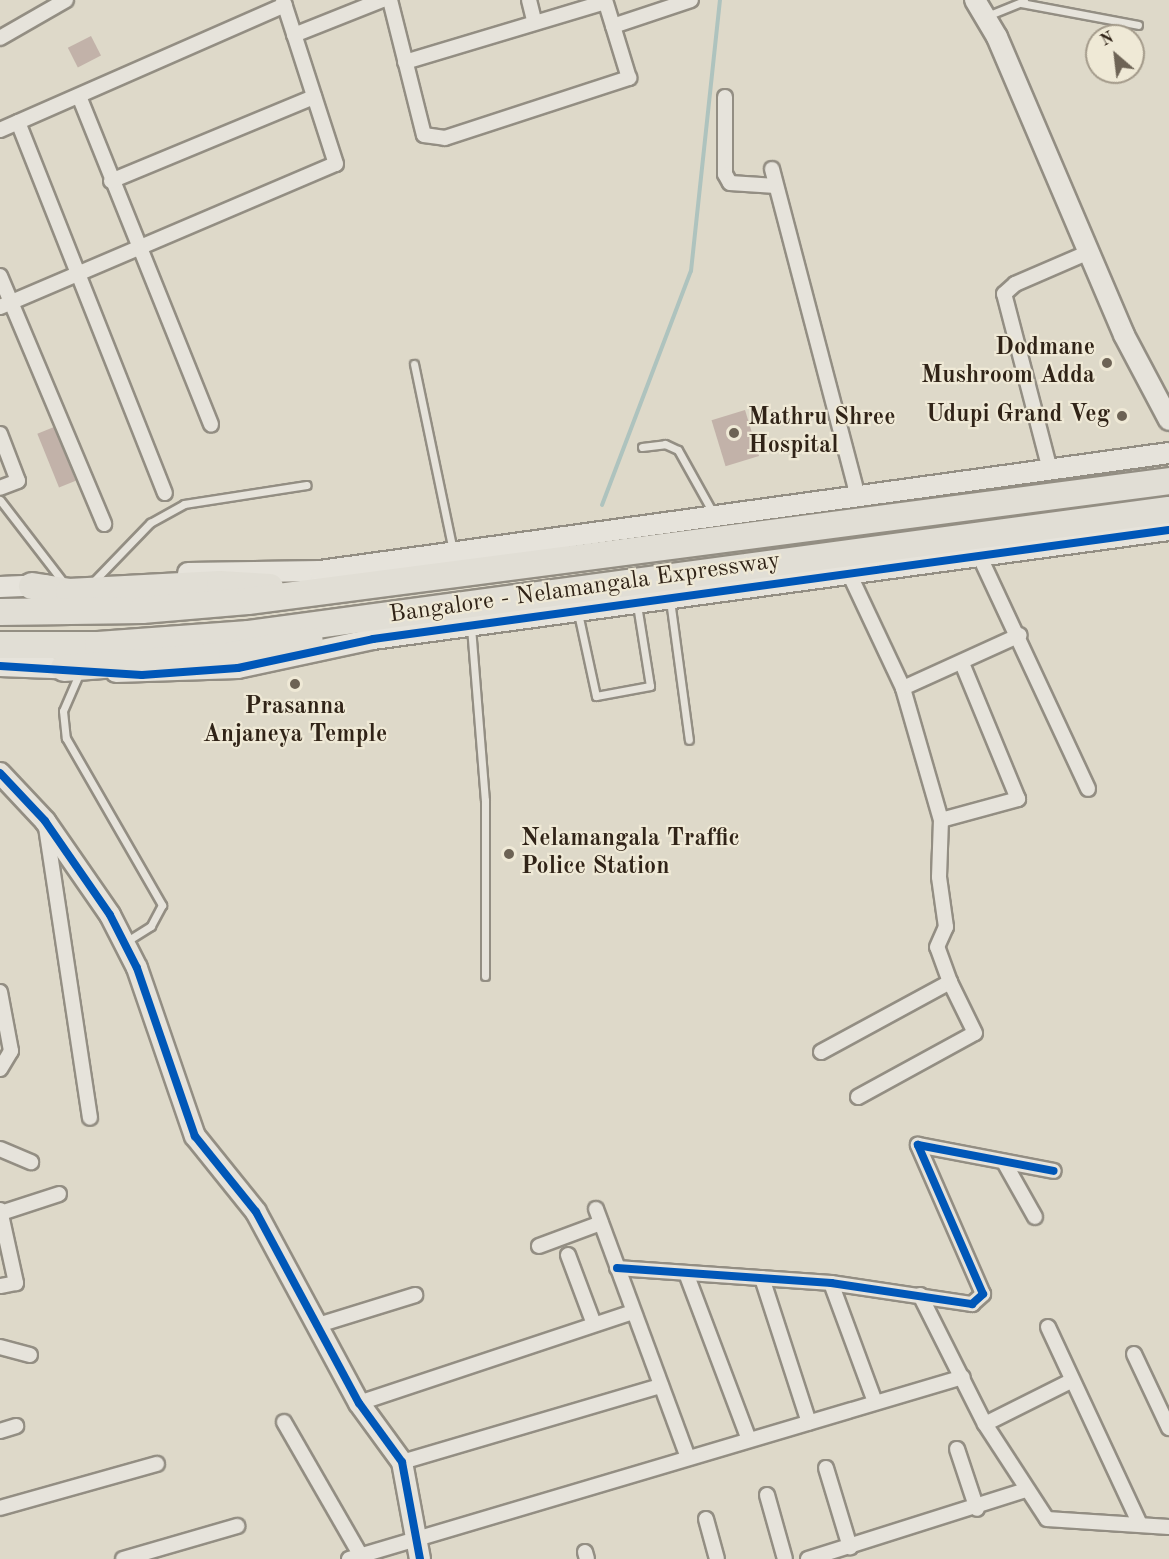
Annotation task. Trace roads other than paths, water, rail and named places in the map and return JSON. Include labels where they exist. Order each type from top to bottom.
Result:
[{"type":"highway","name":"Bangalore - Nelamangala Expressway","points":[[0,612],[142,610],[309,594],[1163,482]]},
{"type":"highway","name":"Bangalore - Nelamangala Expressway","points":[[0,645],[169,640],[378,617],[1166,517]]},
{"type":"highway","points":[[32,586],[69,592],[252,585],[309,594]]},
{"type":"highway","points":[[73,669],[266,650],[378,617]]},
{"type":"street","points":[[0,38],[66,0]]},
{"type":"street","points":[[294,35],[382,0]]},
{"type":"street","points":[[390,0],[405,62],[424,135],[444,138],[629,78],[605,1],[534,20],[405,62]]},
{"type":"street","points":[[529,0],[534,20]]},
{"type":"street","points":[[613,26],[691,0]]},
{"type":"street","points":[[0,130],[284,3],[336,164],[5,304]]},
{"type":"street","points":[[980,8],[1089,252],[1169,420]]},
{"type":"street","points":[[79,96],[137,248],[211,426]]},
{"type":"street","points":[[111,181],[314,97]]},
{"type":"street","points":[[725,97],[725,174],[729,183],[777,186]]},
{"type":"street","points":[[18,122],[76,274],[165,493]]},
{"type":"street","points":[[772,169],[858,496]]},
{"type":"street","points":[[1050,470],[1004,294],[1015,284],[1089,252]]},
{"type":"street","points":[[0,276],[5,304],[104,524]]},
{"type":"street","points":[[0,434],[18,481],[0,488]]},
{"type":"street","points":[[0,587],[244,569],[320,571],[1169,453]]},
{"type":"street","points":[[0,666],[142,675],[238,668],[373,639],[979,555],[1166,517]]},
{"type":"street","points":[[979,555],[1020,634],[1088,789]]},
{"type":"street","points":[[849,573],[903,688],[941,820],[939,877],[946,927],[937,947],[950,982],[975,1033],[858,1097]]},
{"type":"street","points":[[903,688],[962,663],[1020,634]]},
{"type":"street","points":[[941,820],[1018,799],[962,663]]},
{"type":"street","points":[[0,773],[45,821],[124,943],[195,1136],[255,1212],[315,1326],[359,1403],[402,1462],[420,1559]]},
{"type":"street","points":[[45,821],[90,1118]]},
{"type":"street","points":[[821,1052],[950,982]]},
{"type":"street","points":[[0,992],[11,1051],[0,1069]]},
{"type":"street","points":[[616,1268],[831,1283],[972,1304],[983,1294],[918,1145],[1054,1171]]},
{"type":"street","points":[[0,1149],[31,1162]]},
{"type":"street","points":[[1004,1162],[1035,1217]]},
{"type":"street","points":[[0,1286],[16,1282],[0,1211],[59,1194]]},
{"type":"street","points":[[539,1246],[598,1216],[688,1458]]},
{"type":"street","points":[[568,1255],[594,1324]]},
{"type":"street","points":[[686,1273],[749,1440]]},
{"type":"street","points":[[762,1278],[809,1423]]},
{"type":"street","points":[[831,1283],[875,1402]]},
{"type":"street","points":[[315,1326],[415,1295]]},
{"type":"street","points":[[920,1295],[985,1424],[1024,1490],[1047,1519],[1169,1527]]},
{"type":"street","points":[[359,1403],[633,1312]]},
{"type":"street","points":[[1048,1327],[1071,1381],[1140,1524]]},
{"type":"street","points":[[0,1347],[30,1355]]},
{"type":"street","points":[[1134,1354],[1169,1428]]},
{"type":"street","points":[[284,1422],[355,1557],[416,1536],[963,1377]]},
{"type":"street","points":[[985,1424],[1071,1381]]},
{"type":"street","points":[[402,1462],[661,1386]]},
{"type":"street","points":[[0,1431],[16,1426]]},
{"type":"street","points":[[957,1449],[978,1509]]},
{"type":"street","points":[[0,1508],[157,1464]]},
{"type":"street","points":[[826,1468],[850,1547]]},
{"type":"street","points":[[808,1559],[978,1509],[1024,1490]]},
{"type":"street","points":[[767,1495],[785,1559]]},
{"type":"street","points":[[706,1519],[717,1559]]},
{"type":"street","points":[[123,1559],[237,1526]]},
{"type":"lane","points":[[980,8],[1024,1],[1133,24]]},
{"type":"lane","points":[[414,364],[454,552]]},
{"type":"lane","points":[[642,447],[665,444],[678,450],[715,516]]},
{"type":"lane","points":[[94,580],[150,523],[184,504],[307,485]]},
{"type":"lane","points":[[0,500],[64,583]]},
{"type":"lane","points":[[669,597],[689,740]]},
{"type":"lane","points":[[577,611],[596,696],[650,686],[636,602]]},
{"type":"lane","points":[[471,627],[485,801],[485,976]]},
{"type":"lane","points":[[73,669],[63,711],[66,738],[162,905],[151,926],[124,943]]},
{"type":"waterway","points":[[602,505],[691,271],[720,0]]},
{"type":"place","name":"Dodmane Mushroom Adda","points":[[1107,363]]},
{"type":"place","name":"Udupi Grand Veg","points":[[1122,416]]},
{"type":"place","name":"Mathru Shree Hospital","points":[[734,433]]},
{"type":"place","name":"Prasanna Anjaneya Temple","points":[[295,684]]},
{"type":"place","name":"Nelamangala Traffic Police Station","points":[[509,854]]}]
